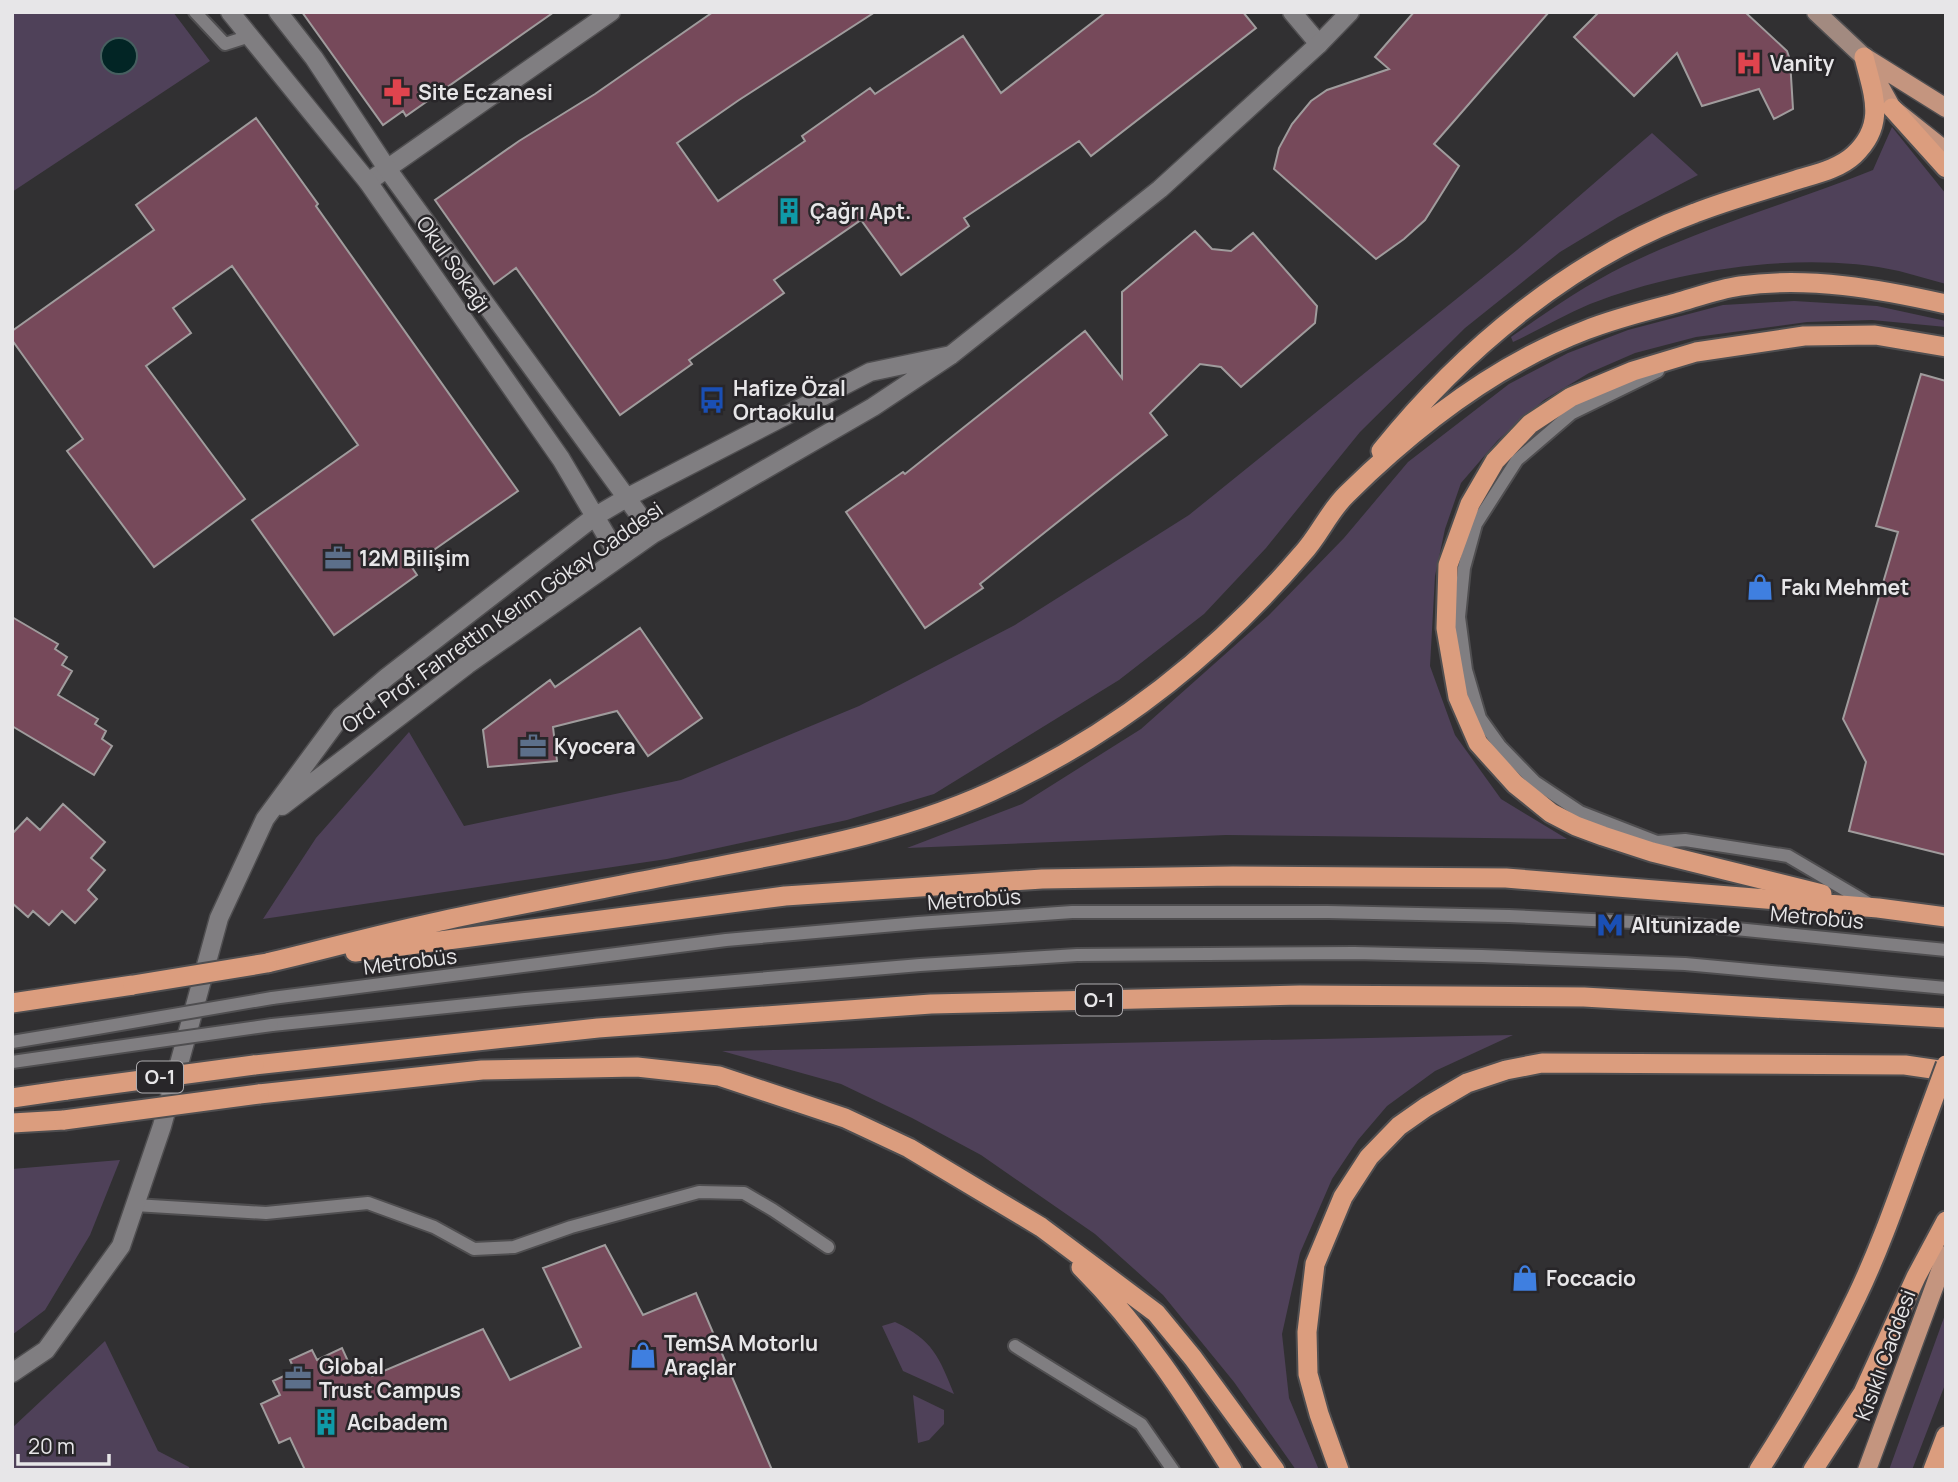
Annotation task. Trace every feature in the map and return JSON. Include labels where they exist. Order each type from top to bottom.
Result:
[{"type":"highway","points":[[267,963],[429,923],[887,830],[940,813],[995,790],[1063,755],[1138,709],[1200,658],[1305,552],[1390,439],[1446,378],[1497,332],[1560,284],[1628,242],[1672,222],[1828,170],[1853,156],[1868,137],[1877,112],[1864,57]]},
{"type":"highway","points":[[1892,108],[1946,168]]},
{"type":"highway","points":[[1343,498],[1395,450],[1489,379],[1548,346],[1584,330],[1739,286],[1789,284],[1873,289],[1946,304]]},
{"type":"highway","points":[[1878,908],[1652,852],[1576,826],[1551,813],[1515,784],[1478,743],[1458,697],[1446,628],[1448,565],[1470,504],[1495,461],[1530,424],[1571,397],[1633,371],[1696,352],[1804,336],[1875,335],[1946,347]]},
{"type":"highway","points":[[12,1003],[267,963],[785,896],[1042,879],[1233,876],[1506,878],[1878,908],[1946,917]]},
{"type":"highway","name":"O-1","points":[[12,1098],[254,1065],[598,1028],[931,1004],[1300,995],[1584,997],[1946,1018]]},
{"type":"highway","points":[[1340,1465],[1319,1415],[1308,1374],[1307,1332],[1315,1264],[1343,1197],[1369,1157],[1399,1126],[1426,1107],[1467,1083],[1506,1070],[1542,1063],[1905,1065],[1946,1071]]},
{"type":"highway","points":[[1759,1470],[1799,1408],[1858,1295],[1884,1234],[1946,1065]]},
{"type":"highway","points":[[12,1123],[64,1120],[259,1094],[482,1070],[637,1067],[719,1076],[845,1118],[888,1138],[1041,1227],[1156,1312],[1275,1470]]},
{"type":"highway","points":[[1813,1470],[1863,1393],[1916,1278],[1946,1221]]},
{"type":"highway","points":[[1041,1227],[1115,1301],[1142,1334],[1176,1381],[1233,1470]]},
{"type":"highway","points":[[1933,1470],[1946,1436]]},
{"type":"main road","points":[[1816,12],[1864,57],[1946,108]]},
{"type":"main road","points":[[1864,57],[1892,108],[1946,151]]},
{"type":"main road","name":"Kısıklı Caddesi","points":[[1867,1470],[1946,1255]]},
{"type":"street","name":"Okul Sokağı","points":[[230,12],[369,182],[561,459],[619,557]]},
{"type":"street","points":[[278,12],[314,58],[387,170],[653,534]]},
{"type":"street","points":[[369,182],[611,12]]},
{"type":"street","points":[[1292,12],[1319,44]]},
{"type":"street","name":"Ord. Prof. Fahrettin Kerim Gökay Caddesi","points":[[265,819],[467,665],[653,534],[873,407],[951,355],[1160,190],[1319,44],[1350,12]]},
{"type":"street","name":"Ord. Prof. Fahrettin Kerim Gökay Caddesi","points":[[12,1373],[46,1350],[121,1246],[162,1126],[219,918],[265,819],[341,716],[387,677],[594,517],[870,372],[951,355]]},
{"type":"lane","points":[[195,12],[225,44],[250,36]]},
{"type":"lane","points":[[1696,352],[1572,413],[1517,460],[1476,524],[1464,568],[1459,617],[1466,670],[1480,718],[1500,746],[1535,782],[1580,812],[1657,842],[1685,839],[1787,856],[1878,908]]},
{"type":"lane","name":"Metrobüs","points":[[12,1042],[272,998],[726,940],[1072,912],[1314,912],[1509,916],[1696,925],[1946,950]]},
{"type":"lane","points":[[12,1062],[272,1025],[525,999],[920,965],[1077,955],[1354,953],[1482,956],[1685,964],[1946,988]]},
{"type":"lane","points":[[135,1205],[267,1213],[368,1203],[434,1227],[474,1249],[513,1247],[572,1227],[699,1192],[744,1193],[828,1247]]},
{"type":"lane","points":[[1015,1346],[1141,1424],[1173,1470]]},
{"type":"shaded area","points":[[12,12],[173,12],[210,61],[12,192]]},
{"type":"shaded area","points":[[1892,127],[1946,194],[1946,284],[1899,271],[1862,265],[1823,262],[1742,267],[1662,281],[1625,292],[1580,308],[1513,342],[1511,337],[1580,290],[1624,266],[1716,227],[1873,170]]},
{"type":"shaded area","points":[[1652,133],[1698,175],[1618,217],[1560,252],[1465,328],[1360,432],[1266,548],[1204,614],[1119,680],[934,794],[847,820],[667,859],[263,919],[316,838],[409,732],[464,826],[681,780],[859,706],[1015,625],[1189,515],[1517,250]]},
{"type":"shaded area","points":[[1794,301],[1877,306],[1946,321],[1946,327],[1872,320],[1807,322],[1696,337],[1635,353],[1589,373],[1544,400],[1498,440],[1461,483],[1445,529],[1435,576],[1430,666],[1455,735],[1501,799],[1567,839],[1226,835],[907,848],[1022,804],[1141,729],[1268,616],[1344,538],[1408,462],[1509,384],[1568,353],[1628,330],[1723,305]]},
{"type":"shaded area","points":[[1513,1035],[1435,1071],[1387,1106],[1358,1140],[1332,1179],[1300,1253],[1282,1334],[1289,1398],[1319,1470],[1296,1470],[1234,1382],[1163,1295],[1095,1234],[981,1155],[912,1118],[841,1084],[722,1051]]},
{"type":"shaded area","points":[[120,1160],[90,1235],[45,1310],[12,1335],[12,1169]]},
{"type":"shaded area","points":[[1946,1312],[1946,1382],[1912,1470],[1889,1470]]},
{"type":"shaded area","points":[[895,1322],[918,1336],[933,1351],[954,1394],[903,1371],[882,1326]]},
{"type":"shaded area","points":[[105,1341],[158,1451],[190,1470],[12,1470],[12,1428]]},
{"type":"shaded area","points":[[913,1395],[944,1410],[944,1424],[929,1440],[918,1443]]},
{"type":"water","points":[[119,38],[132,43],[137,56],[132,69],[119,74],[106,69],[101,56],[106,43]]},
{"type":"building","points":[[302,12],[554,12],[406,116],[403,111],[383,125]]},
{"type":"building","points":[[713,12],[875,12],[677,143],[718,201],[805,141],[802,136],[870,88],[875,94],[963,36],[1001,93],[1106,12],[1243,12],[1256,28],[1091,156],[1079,141],[964,218],[969,226],[901,275],[861,220],[774,280],[784,293],[689,360],[692,364],[620,415],[516,268],[494,284],[435,200]]},
{"type":"building","points":[[1414,12],[1549,12],[1434,144],[1459,166],[1425,220],[1376,259],[1274,169],[1279,148],[1292,124],[1311,101],[1327,90],[1389,69],[1375,57]]},
{"type":"building","points":[[1599,12],[1745,12],[1787,51],[1793,109],[1774,119],[1759,89],[1702,106],[1677,53],[1634,96],[1574,37]]},
{"type":"building","points":[[256,118],[518,491],[411,566],[417,575],[334,635],[252,520],[358,445],[232,266],[173,308],[191,333],[146,366],[245,499],[154,567],[67,451],[83,439],[12,340],[12,331],[154,230],[136,205]]},
{"type":"building","points":[[1195,231],[1212,249],[1231,251],[1253,233],[1317,306],[1315,323],[1241,387],[1221,367],[1200,364],[1150,413],[1167,435],[980,584],[983,588],[925,628],[846,512],[903,472],[905,474],[1085,331],[1122,378],[1122,292]]},
{"type":"building","points":[[1921,374],[1946,381],[1946,855],[1849,831],[1866,762],[1843,719],[1898,532],[1876,526]]},
{"type":"building","points":[[12,617],[58,644],[55,649],[67,657],[62,665],[72,671],[58,695],[98,719],[95,724],[106,731],[102,739],[112,746],[94,775],[12,726]]},
{"type":"building","points":[[640,628],[702,718],[648,756],[617,711],[553,727],[557,761],[488,767],[483,730],[550,680],[555,687]]},
{"type":"building","points":[[63,804],[105,842],[91,858],[105,870],[88,890],[97,899],[75,923],[62,911],[49,925],[33,911],[28,917],[12,903],[12,834],[27,818],[40,830]]},
{"type":"building","name":"TemSA Motorlu Araçlar","points":[[605,1245],[643,1315],[696,1293],[772,1470],[305,1470],[290,1438],[279,1443],[261,1404],[280,1395],[273,1381],[295,1371],[290,1360],[312,1350],[317,1360],[342,1348],[352,1370],[367,1364],[372,1376],[483,1329],[510,1380],[581,1347],[543,1268]]},
{"type":"place","name":"Vanity","points":[[1749,63]]},
{"type":"place","name":"Site Eczanesi","points":[[397,92]]},
{"type":"place","name":"Çağrı Apt.","points":[[789,211]]},
{"type":"place","name":"Hafize Özal Ortaokulu","points":[[712,400]]},
{"type":"place","name":"12M Bilişim","points":[[338,558]]},
{"type":"place","name":"Fakı Mehmet","points":[[1760,587]]},
{"type":"place","name":"Kyocera","points":[[533,746]]},
{"type":"place","name":"Altunizade","points":[[1610,925]]},
{"type":"place","name":"Foccacio","points":[[1525,1278]]},
{"type":"place","name":"TemSA Motorlu Araçlar","points":[[643,1355]]},
{"type":"place","name":"Global Trust Campus","points":[[298,1378]]},
{"type":"place","name":"Acıbadem","points":[[326,1422]]}]
